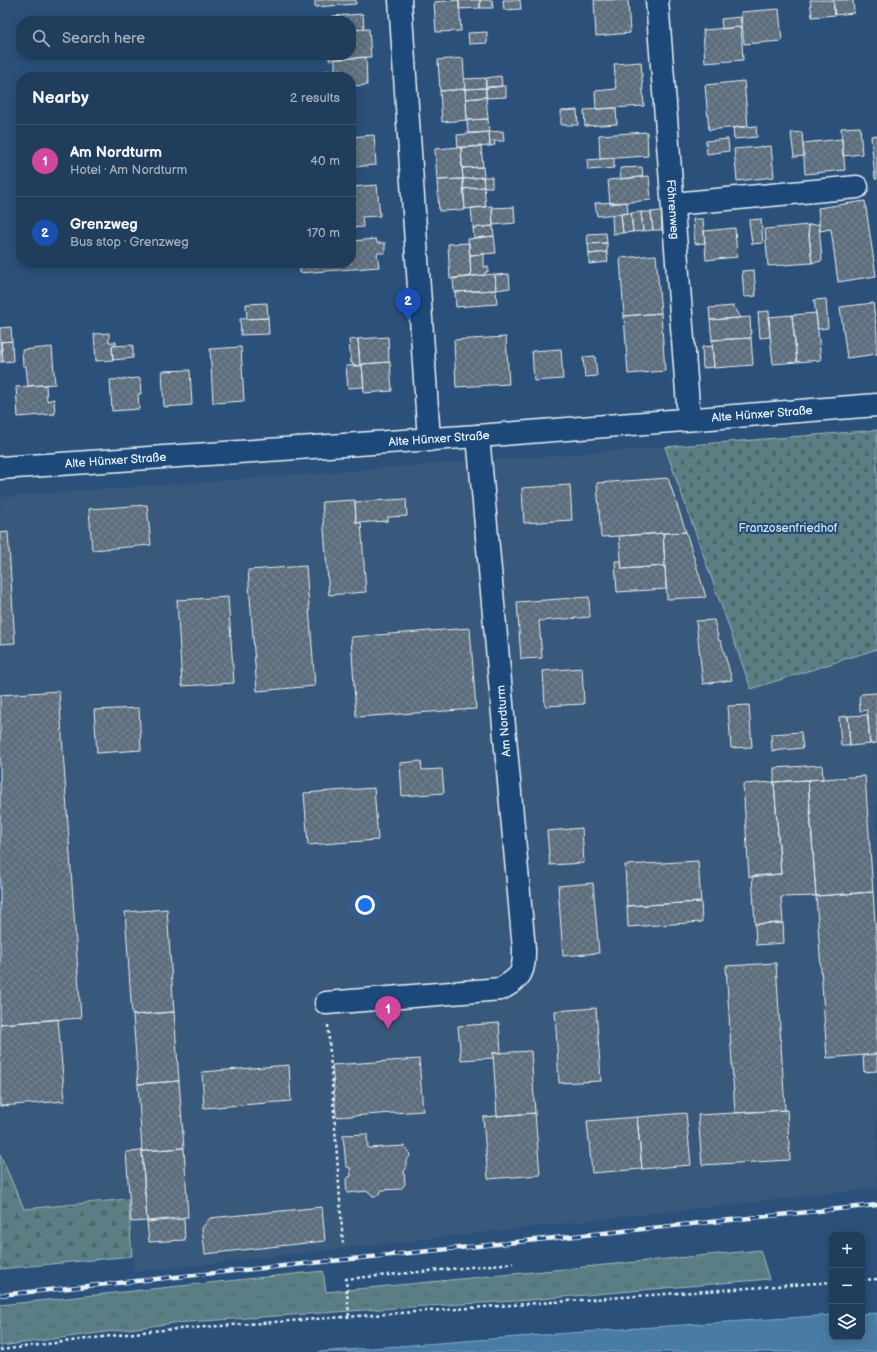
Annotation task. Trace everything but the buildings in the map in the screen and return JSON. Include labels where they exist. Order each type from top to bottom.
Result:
[{"type":"street","points":[[400,0],[429,440]]},
{"type":"street","name":"Föhrenweg","points":[[657,0],[689,418]]},
{"type":"street","points":[[673,204],[857,187]]},
{"type":"street","name":"Alte Hünxer Straße","points":[[0,468],[429,440],[689,418],[877,405]]},
{"type":"street","name":"Am Nordturm","points":[[326,1003],[501,988],[516,980],[524,967],[524,949],[478,436]]},
{"type":"path","points":[[326,1003],[343,1244]]},
{"type":"path","points":[[349,1316],[346,1279],[512,1263]]},
{"type":"path","points":[[865,1280],[877,1279]]},
{"type":"path","points":[[0,1350],[150,1331],[829,1282]]},
{"type":"shaded area","points":[[665,447],[751,689],[877,649],[877,1188],[134,1272],[128,1199],[24,1209],[0,1154],[0,497]]},
{"type":"shaded area","points":[[877,1313],[877,1352],[319,1352],[829,1315],[829,1340],[865,1340],[865,1314]]},
{"type":"green space","name":"Franzosenfriedhof","points":[[877,430],[877,649],[751,689],[665,447]]},
{"type":"green space","points":[[0,1154],[24,1209],[128,1199],[132,1256],[0,1269]]},
{"type":"green space","points":[[760,1250],[769,1279],[516,1301],[174,1323],[0,1346],[0,1305],[323,1271],[326,1292]]},
{"type":"railway","points":[[0,1295],[877,1205]]},
{"type":"place","name":"Grenzweg","points":[[408,321]]},
{"type":"place","name":"Am Nordturm","points":[[388,1029]]}]
